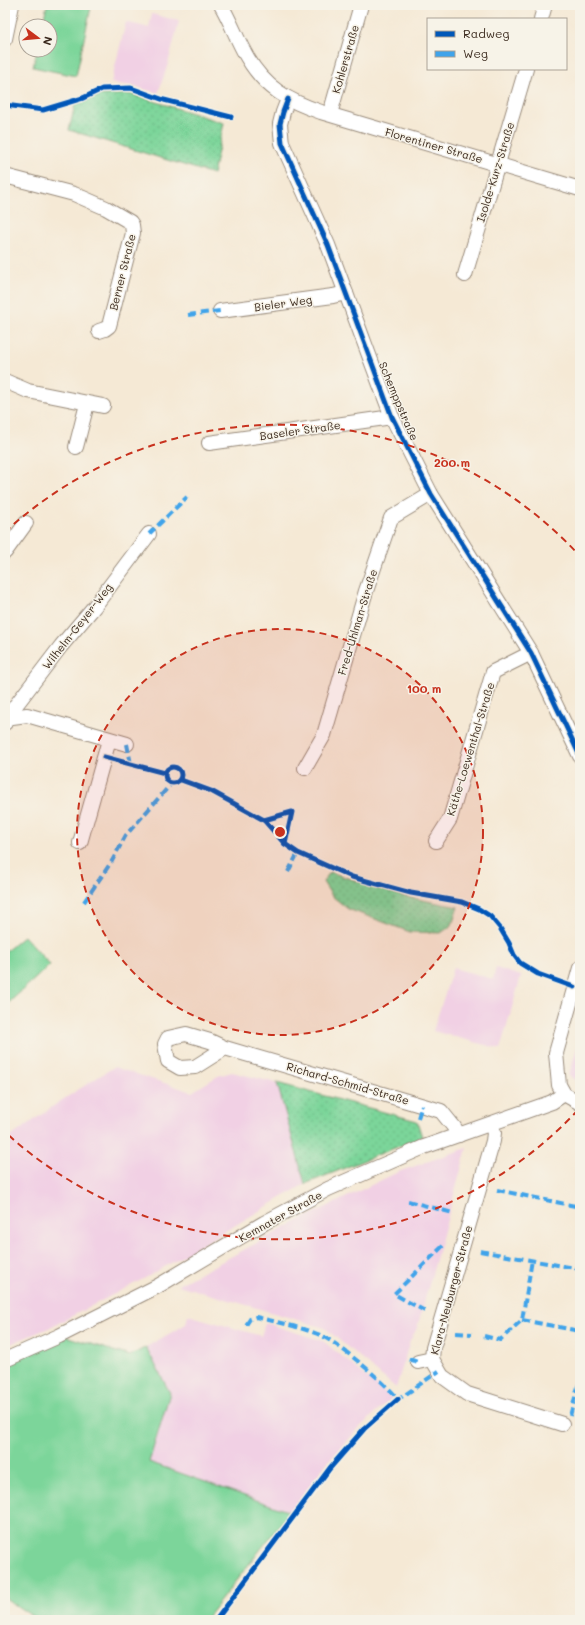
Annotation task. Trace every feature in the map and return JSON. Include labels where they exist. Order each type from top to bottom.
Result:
[{"type":"street","points":[[5,39],[12,5]]},
{"type":"street","points":[[221,5],[254,68],[262,78],[288,100]]},
{"type":"street","name":"Kohlerstraße","points":[[330,114],[361,5]]},
{"type":"street","points":[[541,18],[545,5]]},
{"type":"street","name":"Isolde-Kurz-Straße","points":[[465,275],[526,70]]},
{"type":"street","name":"Florentiner Straße","points":[[288,100],[580,189]]},
{"type":"street","name":"Schemppstraße","points":[[288,100],[282,112],[280,124],[282,143],[328,245],[392,417],[431,494],[531,653],[580,756]]},
{"type":"street","name":"Berner Straße","points":[[5,176],[74,194],[106,208],[130,222],[132,225],[133,233],[109,326],[99,331]]},
{"type":"street","name":"Bieler Weg","points":[[220,311],[333,296],[346,292]]},
{"type":"street","points":[[5,381],[28,390],[87,404],[103,406]]},
{"type":"street","points":[[76,447],[87,404]]},
{"type":"street","name":"Baseler Straße","points":[[209,443],[392,417]]},
{"type":"street","name":"Fred-Uhlman-Straße","points":[[305,768],[324,735],[366,592],[391,518],[431,494]]},
{"type":"street","points":[[5,552],[26,523]]},
{"type":"street","name":"Wilhelm-Geyer-Weg","points":[[5,720],[149,534]]},
{"type":"street","name":"Käthe-Loewenthal-Straße","points":[[436,841],[450,819],[493,672],[531,653]]},
{"type":"street","points":[[5,720],[27,715],[127,744]]},
{"type":"street","points":[[80,843],[109,740]]},
{"type":"street","points":[[580,968],[556,1053],[559,1085],[564,1094],[580,1103]]},
{"type":"street","name":"Richard-Schmid-Straße","points":[[225,1048],[441,1111],[459,1135]]},
{"type":"street","name":"Kemnater Straße","points":[[5,1360],[59,1336],[158,1286],[264,1223],[328,1189],[424,1147],[552,1102],[564,1094]]},
{"type":"street","name":"Klara-Neuburger-Straße","points":[[491,1124],[494,1134],[493,1141],[433,1348],[425,1361],[442,1376],[467,1394],[562,1424]]},
{"type":"shaded area","points":[[152,14],[179,21],[168,64],[158,93],[133,86],[111,83],[126,22],[149,28]]},
{"type":"shaded area","points":[[453,968],[493,979],[496,968],[521,976],[500,1049],[433,1031]]},
{"type":"shaded area","points":[[580,1037],[580,1085],[569,1075]]},
{"type":"shaded area","points":[[114,1067],[192,1092],[218,1076],[232,1072],[277,1083],[305,1184],[149,1276],[51,1327],[5,1346],[5,1141],[59,1102]]},
{"type":"shaded area","points":[[467,1148],[417,1328],[410,1341],[396,1388],[325,1328],[178,1285],[294,1223],[398,1172]]},
{"type":"shaded area","points":[[188,1315],[261,1336],[265,1323],[323,1341],[392,1398],[361,1426],[325,1465],[290,1512],[149,1462],[170,1393],[146,1347],[186,1324]]},
{"type":"green space","points":[[47,5],[79,5],[91,7],[76,76],[33,67],[35,58],[58,58],[58,18],[44,18]]},
{"type":"green space","points":[[131,94],[224,123],[213,174],[69,130],[75,105],[100,95]]},
{"type":"green space","points":[[330,872],[402,896],[458,907],[452,925],[441,933],[410,932],[348,909],[332,896],[323,882]]},
{"type":"green space","points":[[24,936],[50,965],[5,1006],[5,952]]},
{"type":"green space","points":[[277,1083],[417,1121],[422,1137],[305,1184]]},
{"type":"green space","points":[[65,1336],[130,1356],[146,1347],[170,1393],[149,1462],[290,1512],[205,1620],[38,1620],[5,1598],[5,1364]]},
{"type":"marked path","points":[[188,315],[220,311]]},
{"type":"marked path","points":[[149,534],[187,497]]},
{"type":"marked path","points":[[127,744],[131,764]]},
{"type":"marked path","points":[[84,902],[112,861],[126,835],[172,783]]},
{"type":"marked path","points":[[288,872],[298,853]]},
{"type":"marked path","points":[[418,1118],[422,1105]]},
{"type":"marked path","points":[[497,1190],[580,1207]]},
{"type":"marked path","points":[[408,1201],[453,1213]]},
{"type":"marked path","points":[[425,1311],[394,1294],[445,1244]]},
{"type":"marked path","points":[[480,1251],[580,1269]]},
{"type":"marked path","points":[[484,1336],[500,1340],[522,1320],[532,1260]]},
{"type":"marked path","points":[[246,1325],[250,1319],[256,1317],[296,1327],[320,1335],[338,1346],[361,1364],[384,1384],[398,1399]]},
{"type":"marked path","points":[[522,1320],[580,1331]]},
{"type":"marked path","points":[[456,1333],[472,1334]]},
{"type":"marked path","points":[[409,1359],[418,1362]]},
{"type":"marked path","points":[[396,1401],[439,1371]]},
{"type":"marked path","points":[[570,1416],[580,1379]]},
{"type":"cycle path","points":[[5,105],[43,110],[83,98],[102,89],[131,88],[164,100],[231,117]]},
{"type":"cycle path","points":[[288,99],[280,124],[282,143],[328,245],[392,417],[431,494],[531,653],[580,756]]},
{"type":"cycle path","points":[[104,757],[165,773]]},
{"type":"cycle path","points":[[170,767],[176,767],[181,772],[181,775],[179,781],[176,783],[170,783],[165,778],[165,772],[170,767]]},
{"type":"cycle path","points":[[181,780],[211,791],[264,820],[285,844],[298,853],[352,877],[411,893],[462,902],[479,909],[490,916],[500,928],[514,955],[520,963],[538,974],[574,987]]},
{"type":"cycle path","points":[[264,820],[292,812],[285,844]]},
{"type":"cycle path","points":[[216,1620],[330,1468],[364,1429],[398,1399]]}]
